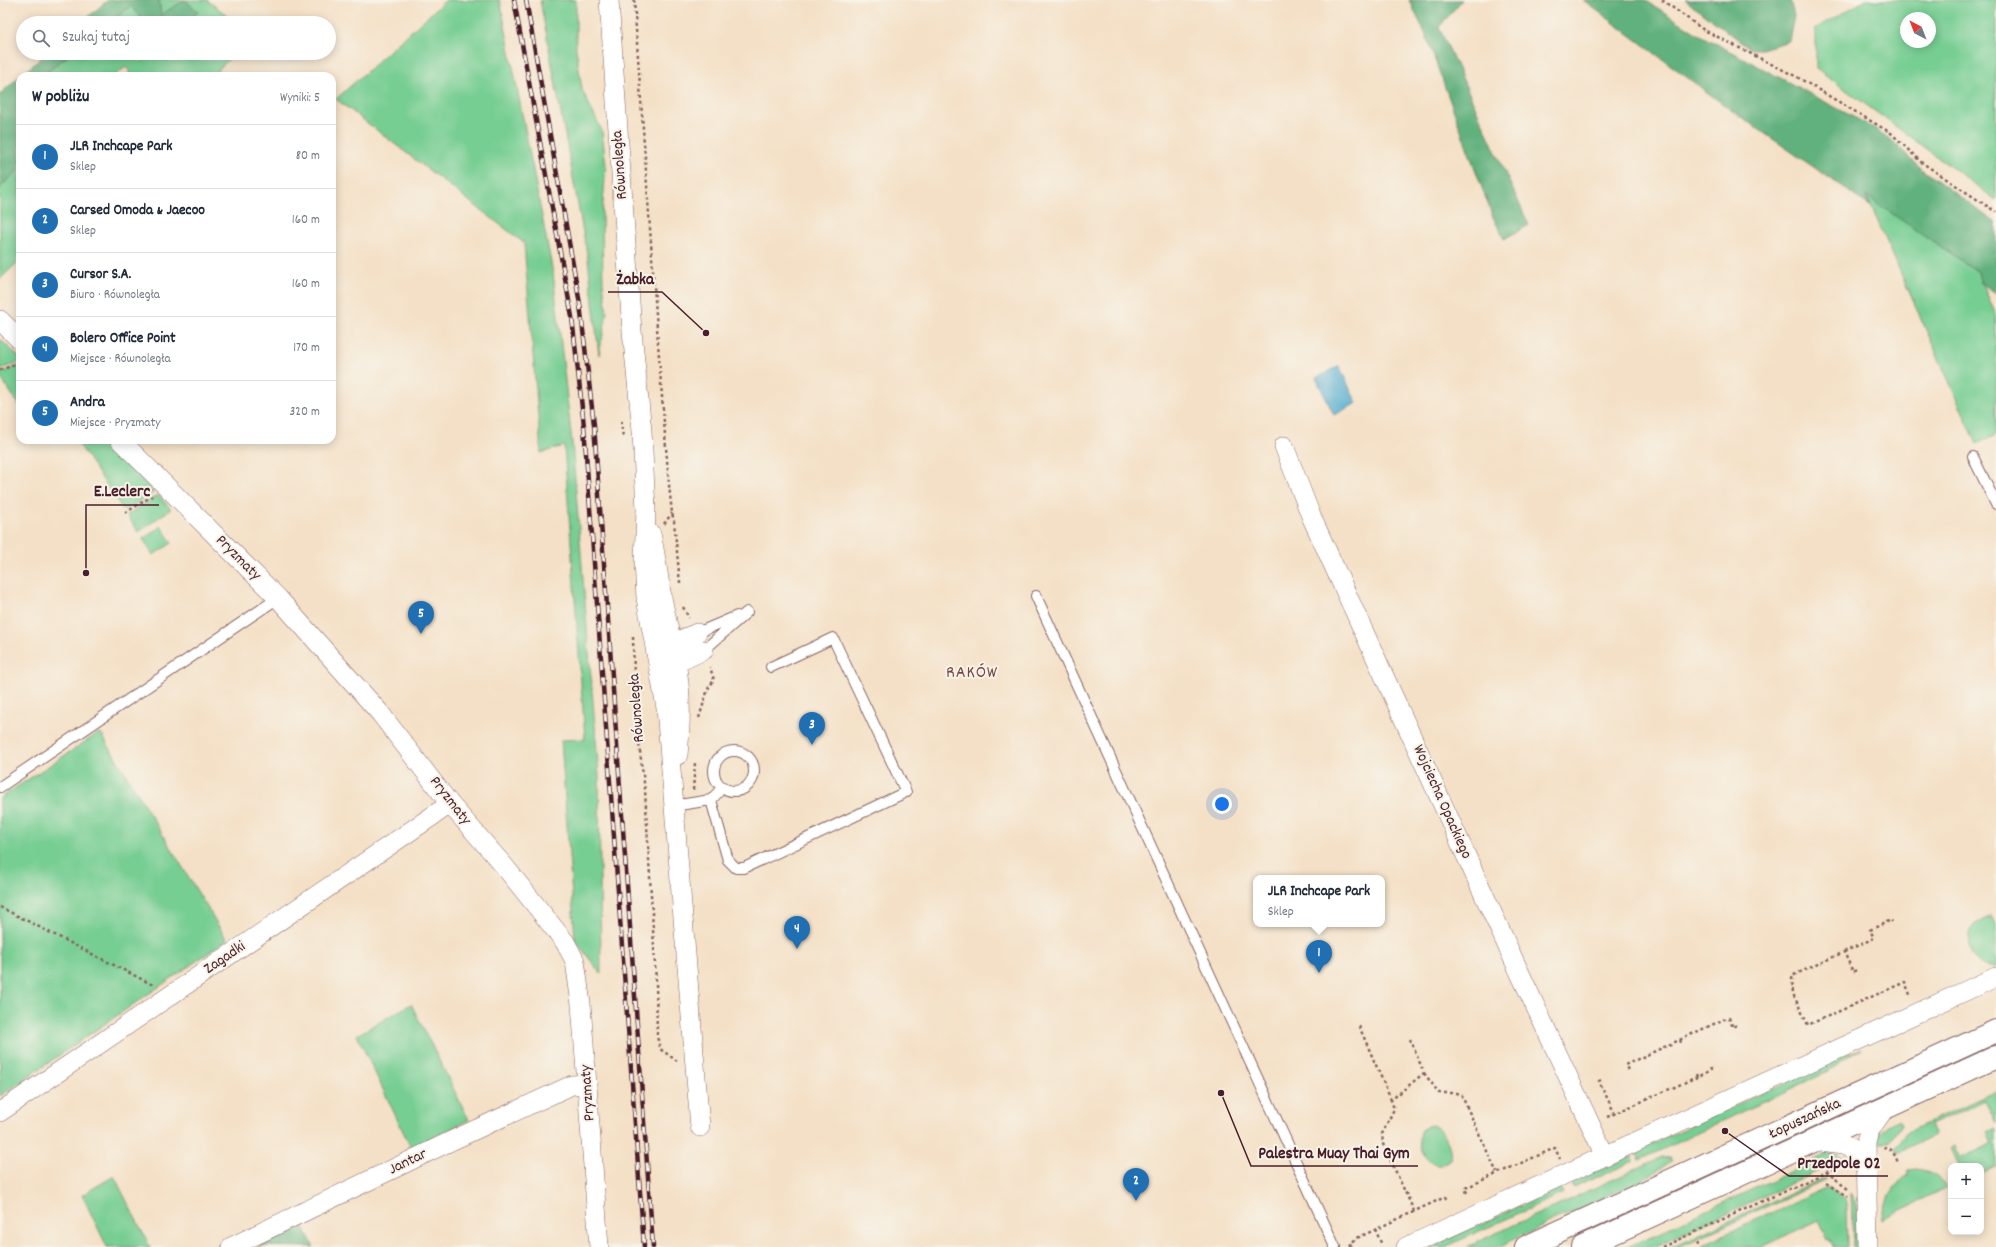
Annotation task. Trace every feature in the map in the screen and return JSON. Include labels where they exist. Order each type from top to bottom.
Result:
[{"type":"main road","name":"Łopuszańska","points":[[1526,1247],[1996,1031]]},
{"type":"main road","name":"Łopuszańska","points":[[1583,1247],[1996,1057]]},
{"type":"street","name":"Równoległa","points":[[609,0],[632,323],[642,431],[646,510],[644,560],[646,598],[664,646],[668,667],[666,708],[694,1068],[700,1127]]},
{"type":"street","points":[[0,320],[16,336]]},
{"type":"street","name":"Pryzmaty","points":[[124,444],[278,598],[380,713],[450,804],[546,917],[571,952],[578,969],[588,1084],[599,1247]]},
{"type":"street","name":"Wojciecha Opackiego","points":[[1284,446],[1311,516],[1605,1156]]},
{"type":"street","points":[[664,646],[700,642],[668,667]]},
{"type":"street","name":"Zagadki","points":[[0,1112],[450,804]]},
{"type":"street","points":[[1406,1247],[1996,977]]},
{"type":"street","name":"Jantar","points":[[231,1247],[572,1085],[588,1084]]},
{"type":"street","points":[[1868,1247],[1873,1151],[1869,1131],[1885,1108]]},
{"type":"street","points":[[1814,1141],[1873,1151]]},
{"type":"lane","points":[[1973,457],[1996,504]]},
{"type":"lane","points":[[1036,596],[1334,1247]]},
{"type":"lane","points":[[0,787],[278,598]]},
{"type":"lane","points":[[711,800],[728,860],[736,868],[744,868],[906,792],[834,638],[771,667]]},
{"type":"lane","points":[[673,806],[711,800],[723,787]]},
{"type":"path","points":[[634,0],[660,371],[680,587]]},
{"type":"path","points":[[1662,0],[1704,30],[1797,77],[1890,133],[1921,162],[1996,212]]},
{"type":"path","points":[[0,370],[16,364]]},
{"type":"path","points":[[621,416],[623,439]]},
{"type":"path","points":[[125,513],[156,493]]},
{"type":"path","name":"Równoległa","points":[[633,630],[635,713],[645,790],[656,982],[657,1036],[660,1049],[672,1059],[694,1068]]},
{"type":"path","points":[[699,721],[708,689],[714,680]]},
{"type":"path","points":[[692,803],[695,758]]},
{"type":"path","points":[[0,907],[159,988]]},
{"type":"path","points":[[1892,922],[1891,920],[1870,930],[1874,938],[1792,976],[1793,994],[1808,1025],[1903,981],[1905,982],[1913,1001]]},
{"type":"path","points":[[1844,952],[1852,972],[1856,970]]},
{"type":"path","points":[[1628,1070],[1625,1065],[1729,1017],[1733,1027],[1736,1025]]},
{"type":"path","points":[[1359,1026],[1394,1110],[1382,1134],[1383,1144],[1414,1211]]},
{"type":"path","points":[[1410,1040],[1424,1072],[1439,1093],[1457,1092],[1461,1094],[1497,1173]]},
{"type":"path","points":[[1680,1040],[1682,1045]]},
{"type":"path","points":[[1590,1125],[1686,1080],[1711,1070],[1710,1068]]},
{"type":"path","points":[[1391,1100],[1424,1072]]},
{"type":"path","points":[[1602,1080],[1599,1081],[1615,1114]]},
{"type":"path","points":[[1873,1151],[1888,1147],[1892,1150],[1899,1164]]},
{"type":"path","points":[[1467,1192],[1465,1188],[1555,1148],[1562,1163]]},
{"type":"path","points":[[1662,1247],[1845,1164]]},
{"type":"path","points":[[1826,1183],[1848,1197]]},
{"type":"path","points":[[1350,1247],[1355,1239],[1375,1229],[1445,1197],[1448,1201]]},
{"type":"path","points":[[1375,1229],[1382,1245]]},
{"type":"path","points":[[1697,1243],[1699,1247]]},
{"type":"green space","points":[[108,0],[159,0],[161,15],[185,0],[198,12],[193,16],[139,16],[131,6],[118,16],[89,16]]},
{"type":"green space","points":[[159,0],[185,0],[161,15]]},
{"type":"green space","points":[[185,0],[207,0],[228,16],[193,16],[198,12]]},
{"type":"green space","points":[[446,0],[500,0],[553,273],[572,442],[599,776],[601,974],[575,940],[561,740],[585,739],[564,446],[541,453],[524,243],[336,99]]},
{"type":"green space","points":[[540,0],[576,0],[576,48],[582,90],[602,131],[606,166],[602,216],[603,281],[607,313],[599,355],[588,259]]},
{"type":"green space","points":[[1409,0],[1462,0],[1439,27],[1529,225],[1504,239],[1492,215],[1425,33]]},
{"type":"green space","points":[[1583,0],[1645,0],[1698,34],[1876,129],[1895,143],[1920,168],[1996,223],[1996,293],[1981,283],[1977,271],[1866,196],[1870,206],[1735,113]]},
{"type":"green space","points":[[1685,0],[1790,0],[1794,16],[1789,41],[1762,49],[1751,49]]},
{"type":"green space","points":[[1866,0],[1996,0],[1996,200],[1816,68],[1816,28]]},
{"type":"green space","points":[[132,5],[140,16],[118,16]]},
{"type":"green space","points":[[39,60],[62,60],[47,72],[25,72]]},
{"type":"green space","points":[[62,60],[139,60],[141,62],[143,60],[228,60],[216,72],[130,72],[126,67],[119,72],[47,72]]},
{"type":"green space","points":[[16,80],[16,173],[0,187],[0,94]]},
{"type":"green space","points":[[16,173],[16,264],[0,279],[0,187]]},
{"type":"green space","points":[[1866,195],[1977,271],[1996,315],[1996,435],[1977,444]]},
{"type":"green space","points":[[0,339],[16,354],[16,363],[0,369]]},
{"type":"green space","points":[[16,367],[16,400],[0,377],[0,373]]},
{"type":"green space","points":[[79,444],[107,444],[154,492],[124,511]]},
{"type":"green space","points":[[158,495],[171,509],[138,532],[127,515]]},
{"type":"green space","points":[[161,526],[172,543],[153,555],[143,539]]},
{"type":"green space","points":[[100,732],[227,940],[0,1096],[0,798]]},
{"type":"green space","points":[[1991,916],[1996,926],[1996,967],[1988,967],[1981,964],[1971,953],[1969,946],[1970,931],[1974,925]]},
{"type":"green space","points":[[411,1004],[469,1120],[411,1148],[357,1035]]},
{"type":"green space","points":[[1861,1048],[1827,1072],[1640,1160],[1635,1151]]},
{"type":"green space","points":[[1996,1091],[1996,1123],[1985,1100],[1930,1125],[1935,1135],[1898,1152],[1896,1148],[1907,1132]]},
{"type":"green space","points":[[1899,1120],[1901,1125],[1890,1142],[1883,1142],[1875,1145],[1878,1136],[1891,1124]]},
{"type":"green space","points":[[1432,1125],[1440,1130],[1449,1144],[1451,1154],[1450,1159],[1441,1165],[1436,1165],[1427,1158],[1423,1153],[1419,1141],[1421,1130]]},
{"type":"green space","points":[[1996,1128],[1996,1166],[1984,1172],[1984,1163],[1958,1163],[1951,1148],[1955,1146],[1961,1158],[1992,1144],[1987,1132]]},
{"type":"green space","points":[[1829,1154],[1840,1155],[1846,1158],[1654,1247],[1627,1247]]},
{"type":"green space","points":[[1632,1155],[1634,1161],[1573,1188],[1571,1183]]},
{"type":"green space","points":[[1662,1157],[1671,1158],[1672,1161],[1640,1181],[1498,1247],[1466,1247]]},
{"type":"green space","points":[[1916,1169],[1934,1174],[1947,1188],[1882,1219],[1890,1194],[1902,1179],[1908,1175],[1909,1170]]},
{"type":"green space","points":[[114,1176],[150,1247],[107,1247],[82,1195]]},
{"type":"green space","points":[[1821,1179],[1826,1179],[1679,1247],[1671,1247]]},
{"type":"green space","points":[[1827,1187],[1846,1199],[1847,1247],[1834,1247],[1830,1239],[1828,1240],[1819,1220],[1761,1247],[1702,1247],[1704,1244]]},
{"type":"green space","points":[[1560,1188],[1563,1193],[1445,1247],[1430,1247]]},
{"type":"green space","points":[[1851,1193],[1856,1201],[1858,1210],[1856,1210],[1858,1247],[1853,1247]]},
{"type":"green space","points":[[303,1225],[314,1247],[258,1246]]},
{"type":"water","points":[[1339,366],[1357,403],[1334,415],[1316,378]]},
{"type":"railway","points":[[514,0],[572,317],[584,426],[644,1247]]},
{"type":"railway","points":[[526,0],[580,304],[594,425],[653,1247]]},
{"type":"place","name":"Żabka","points":[[706,333]]},
{"type":"place","name":"E.Leclerc","points":[[86,573]]},
{"type":"place","name":"Andra","points":[[421,634]]},
{"type":"place","name":"Cursor S.A.","points":[[812,745]]},
{"type":"place","name":"Bolero Office Point","points":[[797,949]]},
{"type":"place","name":"JLR Inchcape Park","points":[[1319,973]]},
{"type":"place","name":"Palestra Muay Thai Gym","points":[[1221,1093]]},
{"type":"place","name":"Przedpole 02","points":[[1725,1131]]},
{"type":"place","name":"Carsed Omoda & Jaecoo","points":[[1136,1201]]},
{"type":"district","name":"RAKÓW","points":[[972,673]]}]
